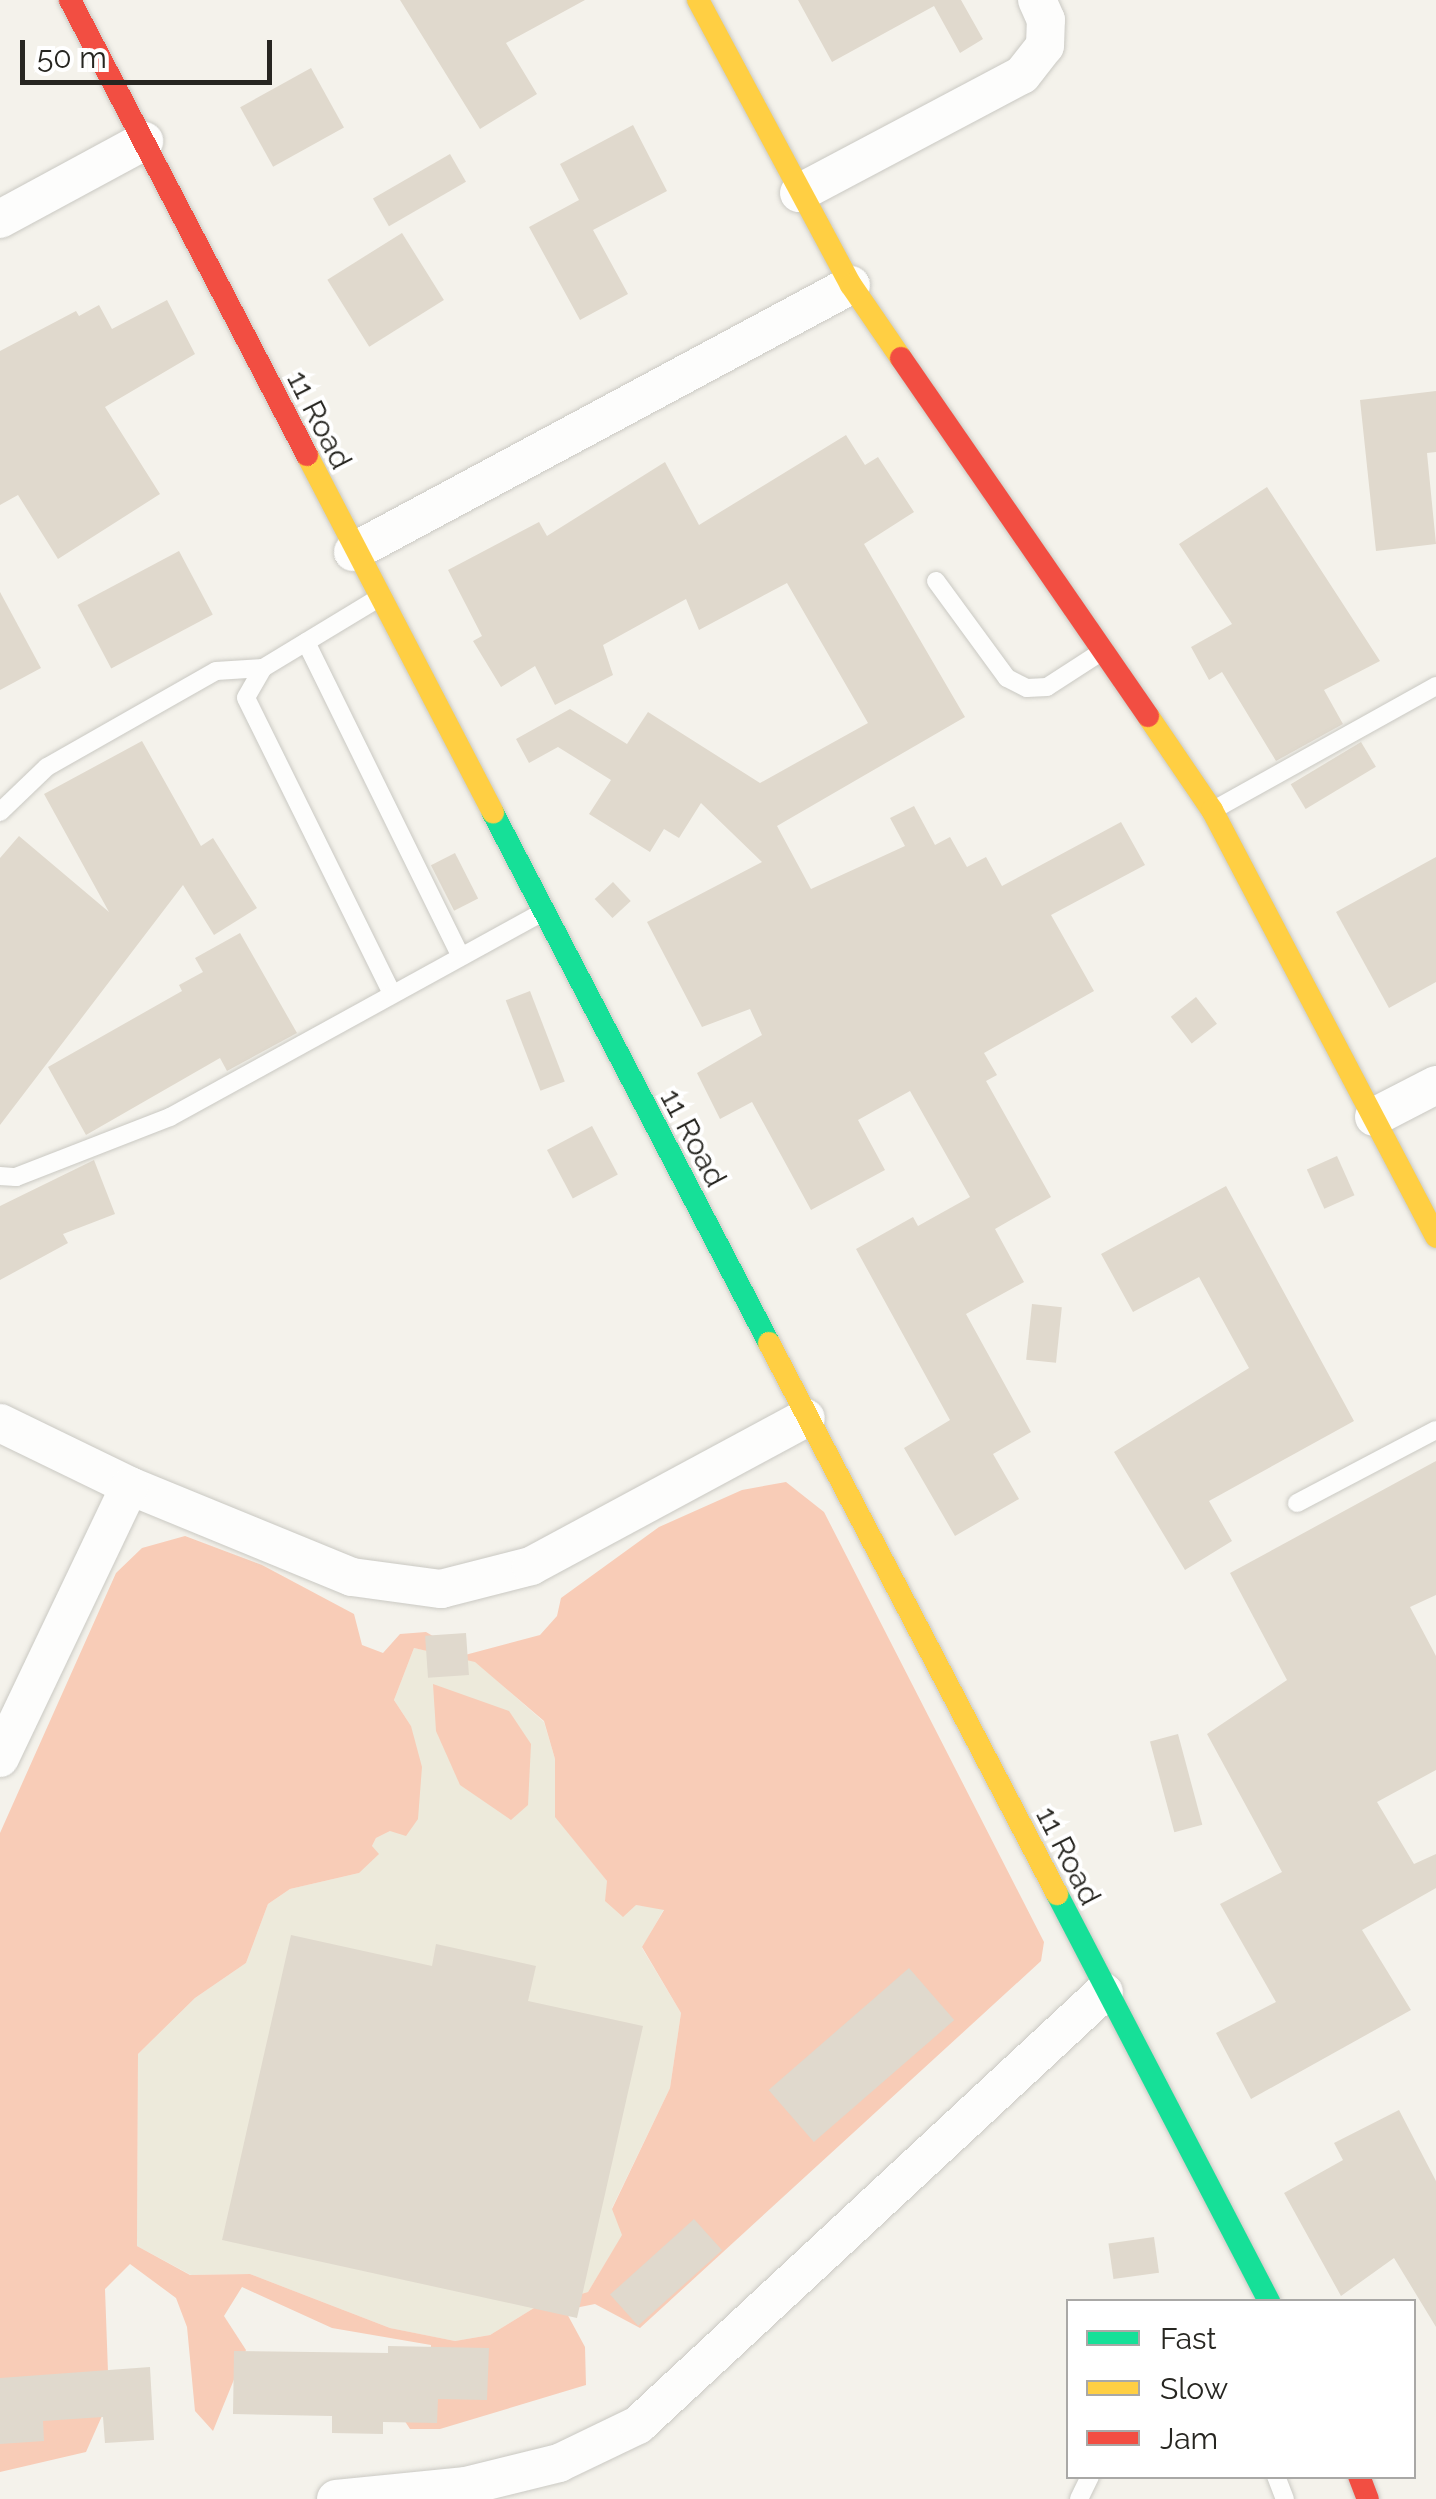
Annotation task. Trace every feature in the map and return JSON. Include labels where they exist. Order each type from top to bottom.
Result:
[{"type":"street","name":"11 Road","points":[[70,0],[377,599],[1267,2299]]},
{"type":"street","points":[[698,0],[851,285],[1105,649],[1212,810],[1436,1236]]},
{"type":"street","points":[[799,193],[1022,75],[1045,46],[1046,20],[1037,0]]},
{"type":"street","points":[[0,220],[144,141]]},
{"type":"street","points":[[353,552],[851,285]]},
{"type":"street","points":[[1374,1117],[1436,1085]]},
{"type":"street","points":[[0,1422],[130,1486],[352,1578],[442,1589],[531,1566],[806,1418]]},
{"type":"street","points":[[0,1758],[130,1486]]},
{"type":"street","points":[[336,2499],[466,2486],[559,2462],[638,2425],[1104,1992]]},
{"type":"lane","points":[[936,581],[1007,678],[1027,688],[1047,687],[1105,649]]},
{"type":"lane","points":[[377,599],[263,668],[250,682],[246,698],[391,991]]},
{"type":"lane","points":[[306,642],[460,955]]},
{"type":"lane","points":[[0,812],[47,767],[216,672],[263,668]]},
{"type":"lane","points":[[1212,810],[1436,686]]},
{"type":"lane","points":[[0,1176],[16,1177],[170,1117],[391,991],[542,913]]},
{"type":"lane","points":[[1297,1503],[1436,1430]]},
{"type":"shaded area","points":[[786,1482],[824,1512],[1044,1942],[1041,1961],[640,2328],[595,2304],[565,2310],[585,2347],[586,2385],[440,2429],[410,2429],[393,2403],[431,2364],[431,2345],[332,2328],[242,2287],[224,2316],[246,2350],[213,2431],[195,2411],[187,2327],[176,2298],[130,2264],[105,2289],[109,2400],[86,2452],[0,2472],[0,1833],[116,1573],[142,1548],[185,1536],[262,1565],[354,1614],[362,1645],[383,1653],[400,1634],[426,1632],[465,1655],[540,1635],[557,1616],[561,1598],[659,1527],[742,1490]],"holes":[[[414,1648],[475,1662],[544,1721],[555,1759],[555,1817],[607,1881],[605,1901],[623,1917],[636,1905],[664,1910],[642,1947],[681,2013],[670,2088],[612,2209],[622,2235],[588,2292],[534,2308],[490,2335],[455,2341],[390,2328],[250,2274],[190,2275],[137,2246],[138,2054],[195,1998],[246,1963],[268,1904],[290,1889],[359,1873],[379,1854],[372,1846],[376,1838],[390,1831],[406,1836],[418,1819],[422,1767],[411,1726],[394,1700]]]},
{"type":"shaded area","points":[[414,1648],[475,1661],[544,1722],[555,1759],[556,1817],[607,1881],[636,1905],[664,1909],[642,1948],[681,2013],[670,2088],[612,2208],[623,2235],[588,2292],[534,2308],[490,2335],[455,2341],[390,2328],[250,2274],[191,2275],[137,2246],[138,2054],[195,1998],[246,1963],[268,1904],[290,1889],[359,1873],[376,1838],[390,1831],[411,1726],[394,1700]]},
{"type":"shaded area","points":[[433,1684],[509,1711],[531,1744],[528,1805],[511,1820],[460,1785],[436,1731]]},
{"type":"building","points":[[400,0],[585,0],[506,43],[537,94],[480,129]]},
{"type":"building","points":[[798,0],[961,0],[983,39],[960,53],[934,6],[832,62]]},
{"type":"building","points":[[311,68],[344,127],[273,167],[240,107]]},
{"type":"building","points":[[633,125],[667,191],[593,230],[628,294],[580,320],[529,227],[579,200],[560,164]]},
{"type":"building","points":[[450,154],[466,182],[389,226],[373,199]]},
{"type":"building","points":[[402,233],[444,300],[369,347],[327,280]]},
{"type":"building","points":[[167,300],[195,354],[105,407],[160,494],[58,559],[18,495],[0,505],[0,351],[76,311],[79,316],[99,305],[112,329]]},
{"type":"building","points":[[1436,391],[1436,452],[1427,453],[1436,544],[1376,551],[1360,400]]},
{"type":"building","points":[[846,435],[865,465],[878,457],[914,512],[864,544],[965,717],[777,826],[811,889],[905,846],[890,818],[914,806],[935,845],[950,837],[967,867],[986,857],[1002,886],[1121,822],[1145,865],[1051,915],[1094,991],[984,1053],[997,1075],[986,1081],[1051,1197],[995,1229],[1024,1282],[966,1314],[1031,1432],[993,1454],[1019,1499],[955,1536],[904,1448],[950,1420],[856,1249],[913,1217],[918,1226],[970,1197],[910,1091],[858,1120],[885,1170],[811,1210],[752,1102],[720,1119],[697,1073],[762,1035],[750,1009],[702,1027],[647,922],[762,862],[701,803],[679,838],[664,829],[650,852],[589,814],[611,780],[558,747],[529,763],[516,739],[570,709],[627,744],[648,712],[760,783],[868,723],[787,583],[699,630],[686,599],[603,645],[613,675],[555,705],[535,666],[501,687],[473,641],[482,636],[448,570],[539,522],[547,536],[665,462],[699,525]]},
{"type":"building","points":[[1267,487],[1380,661],[1324,690],[1343,724],[1276,761],[1222,672],[1209,680],[1191,647],[1232,624],[1179,544]]},
{"type":"building","points":[[179,551],[213,615],[111,669],[77,605]]},
{"type":"building","points":[[0,592],[41,668],[0,690]]},
{"type":"building","points":[[142,741],[201,846],[213,838],[257,908],[214,935],[183,885],[0,1125],[0,858],[19,836],[109,912],[44,794]]},
{"type":"building","points":[[1361,742],[1376,767],[1306,809],[1291,784]]},
{"type":"building","points":[[455,853],[478,898],[454,911],[431,865]]},
{"type":"building","points":[[1436,857],[1436,982],[1389,1008],[1336,912]]},
{"type":"building","points":[[613,882],[631,901],[612,918],[595,899]]},
{"type":"building","points":[[240,933],[297,1033],[227,1071],[220,1058],[86,1135],[48,1067],[182,991],[179,985],[203,972],[195,958]]},
{"type":"building","points":[[530,991],[565,1082],[540,1091],[506,1000]]},
{"type":"building","points":[[1196,997],[1217,1024],[1192,1043],[1171,1017]]},
{"type":"building","points":[[592,1126],[618,1175],[573,1199],[547,1150]]},
{"type":"building","points":[[1337,1156],[1354,1195],[1324,1209],[1307,1169]]},
{"type":"building","points":[[94,1160],[115,1214],[63,1234],[68,1243],[0,1280],[0,1206]]},
{"type":"building","points":[[1226,1186],[1354,1421],[1209,1501],[1232,1541],[1185,1570],[1114,1452],[1249,1368],[1199,1277],[1133,1312],[1101,1254]]},
{"type":"building","points":[[1032,1304],[1062,1307],[1056,1363],[1026,1360]]},
{"type":"building","points":[[1436,1461],[1436,1595],[1410,1607],[1436,1656],[1436,1770],[1377,1802],[1414,1864],[1436,1854],[1436,1888],[1362,1930],[1411,2010],[1251,2099],[1216,2033],[1276,2002],[1220,1904],[1282,1872],[1207,1734],[1287,1680],[1230,1573]]},
{"type":"building","points":[[466,1633],[469,1675],[428,1678],[425,1636]]},
{"type":"building","points":[[1178,1734],[1202,1825],[1174,1832],[1150,1742]]},
{"type":"building","points":[[291,1935],[432,1966],[436,1944],[536,1966],[528,2001],[643,2026],[577,2318],[222,2240]]},
{"type":"building","points":[[909,1968],[954,2020],[814,2142],[769,2090]]},
{"type":"building","points":[[1399,2110],[1436,2181],[1436,2327],[1394,2258],[1341,2296],[1284,2193],[1343,2160],[1334,2143]]},
{"type":"building","points":[[694,2219],[722,2250],[638,2326],[610,2295]]},
{"type":"building","points":[[1154,2237],[1159,2273],[1113,2279],[1108,2243]]},
{"type":"building","points":[[388,2346],[489,2348],[487,2400],[438,2399],[437,2423],[383,2422],[383,2434],[332,2433],[332,2416],[233,2414],[234,2351],[388,2353]]},
{"type":"building","points":[[150,2367],[154,2440],[105,2443],[103,2417],[43,2421],[44,2441],[0,2444],[0,2378]]},
{"type":"traffic: fast","points":[[493,813],[769,1343]]},
{"type":"traffic: fast","points":[[1057,1894],[1267,2299]]},
{"type":"traffic: slow","points":[[698,0],[851,285],[901,358]]},
{"type":"traffic: slow","points":[[307,455],[493,813]]},
{"type":"traffic: slow","points":[[1148,716],[1212,810],[1436,1237]]},
{"type":"traffic: slow","points":[[769,1343],[1057,1894]]},
{"type":"traffic: jam","points":[[70,0],[307,455]]},
{"type":"traffic: jam","points":[[901,358],[1148,716]]},
{"type":"traffic: jam","points":[[1360,2479],[1368,2499]]}]
